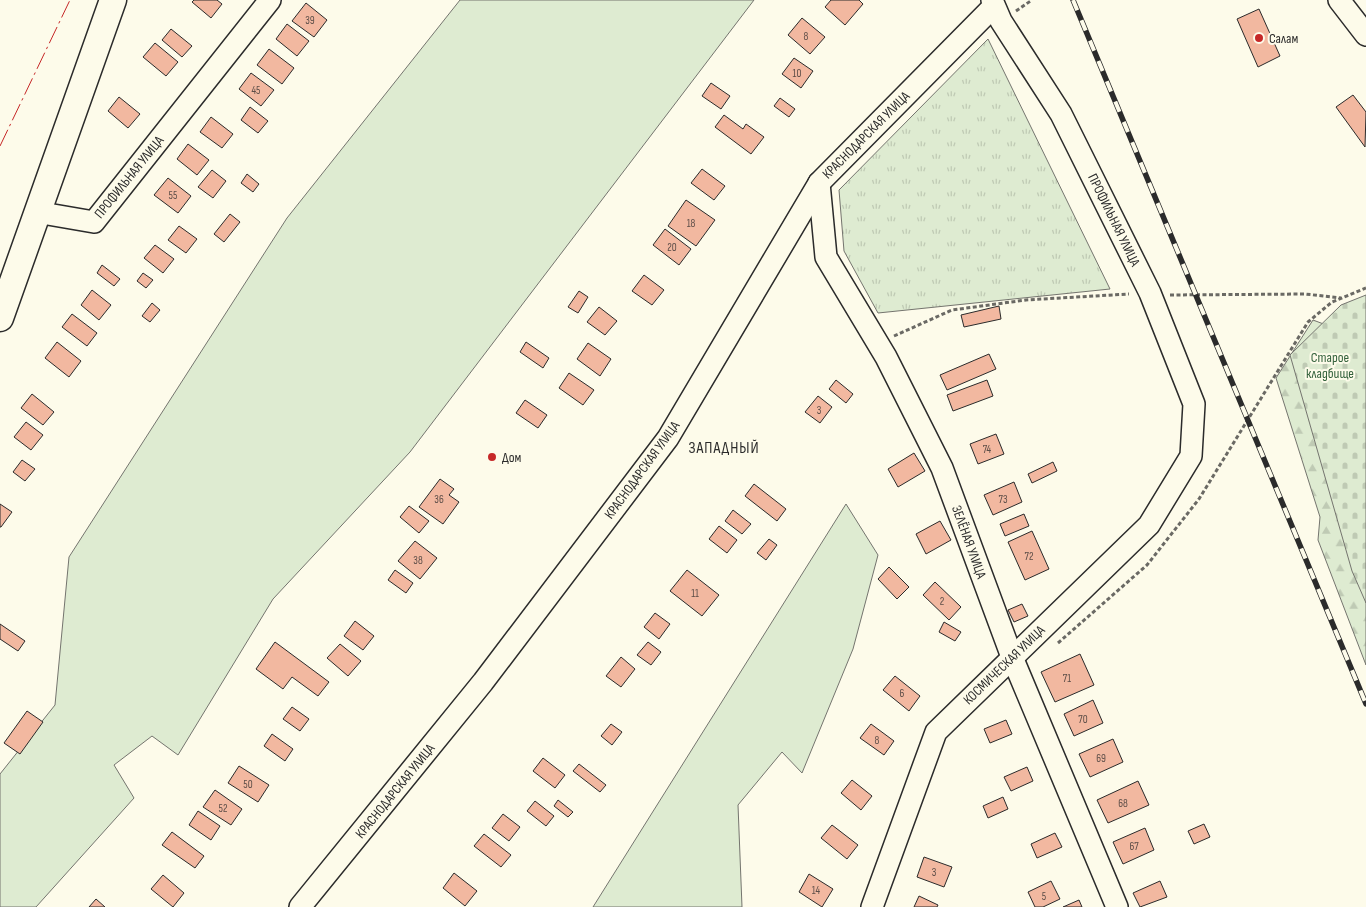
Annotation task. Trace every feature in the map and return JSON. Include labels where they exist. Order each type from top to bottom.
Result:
[{"type":"main road","points":[[0,318],[36,212],[113,0]]},
{"type":"street","name":"ПРОФИЛЬНАЯ УЛИЦА","points":[[36,212],[94,222],[270,0]]},
{"type":"street","points":[[1340,0],[1366,36]]},
{"type":"street","name":"ПРОФИЛЬНАЯ УЛИЦА","points":[[992,3],[1061,114],[1150,293],[1194,404],[1190,456]]},
{"type":"street","name":"КРАСНОДАРСКАЯ УЛИЦА","points":[[300,907],[483,682],[668,438],[819,183],[992,3]]},
{"type":"street","name":"ЗЕЛЁНАЯ УЛИЦА","points":[[819,183],[826,258],[878,343],[942,468],[1012,657],[1117,907]]},
{"type":"street","name":"КОСМИЧЕСКАЯ УЛИЦА","points":[[872,907],[936,732],[1149,525],[1190,456]]},
{"type":"path","points":[[878,343],[952,310],[1026,300],[1150,293],[1180,296],[1305,294],[1342,298]]},
{"type":"green space","points":[[460,0],[754,0],[410,452],[273,599],[178,755],[152,736],[114,765],[134,798],[36,907],[0,907],[0,774],[55,705],[69,557],[287,218]]},
{"type":"green space","points":[[988,39],[1110,289],[878,313],[844,251],[839,190]]},
{"type":"green space","name":"Старое кладбище","points":[[1366,295],[1366,603],[1352,571],[1290,355],[1341,305]]},
{"type":"green space","name":"Старое кладбище","points":[[1313,320],[1350,334],[1366,325],[1366,665],[1318,540],[1320,517],[1276,378]]},
{"type":"green space","points":[[846,504],[878,555],[853,649],[802,773],[782,752],[738,805],[742,907],[593,907]]},
{"type":"building","points":[[194,0],[217,0],[222,4],[211,18],[192,2]]},
{"type":"building","points":[[831,0],[859,0],[863,4],[845,25],[825,7]]},
{"type":"building","points":[[306,3],[327,20],[314,37],[292,21]]},
{"type":"building","name":"Салам","points":[[1259,9],[1280,56],[1258,67],[1237,19]]},
{"type":"building","points":[[802,18],[825,37],[810,54],[788,35]]},
{"type":"building","points":[[287,24],[309,41],[297,56],[276,39]]},
{"type":"building","points":[[171,29],[192,46],[182,57],[162,40]]},
{"type":"building","points":[[155,43],[178,62],[166,76],[143,57]]},
{"type":"building","points":[[269,49],[294,68],[282,84],[257,65]]},
{"type":"building","points":[[794,58],[813,71],[801,88],[782,74]]},
{"type":"building","points":[[251,73],[274,90],[261,106],[239,89]]},
{"type":"building","points":[[711,83],[730,96],[721,109],[702,96]]},
{"type":"building","points":[[1353,95],[1366,112],[1365,147],[1336,107]]},
{"type":"building","points":[[119,97],[140,114],[128,128],[108,111]]},
{"type":"building","points":[[780,98],[795,109],[789,117],[774,106]]},
{"type":"building","points":[[250,107],[268,121],[258,133],[241,120]]},
{"type":"building","points":[[724,115],[743,129],[746,124],[764,137],[751,154],[715,127]]},
{"type":"building","points":[[211,117],[233,134],[222,148],[200,132]]},
{"type":"building","points":[[188,144],[209,160],[197,175],[177,159]]},
{"type":"building","points":[[702,169],[725,186],[714,200],[691,183]]},
{"type":"building","points":[[212,170],[226,181],[213,198],[198,187]]},
{"type":"building","points":[[247,174],[259,184],[253,192],[241,183]]},
{"type":"building","points":[[168,178],[191,196],[178,213],[154,195]]},
{"type":"building","points":[[686,200],[715,220],[696,246],[668,226]]},
{"type":"building","points":[[230,214],[240,222],[224,242],[214,234]]},
{"type":"building","points":[[179,226],[197,239],[186,253],[168,240]]},
{"type":"building","points":[[665,229],[691,249],[679,265],[653,245]]},
{"type":"building","points":[[155,245],[174,259],[163,273],[144,258]]},
{"type":"building","points":[[102,265],[120,279],[114,286],[97,273]]},
{"type":"building","points":[[143,273],[153,280],[146,288],[137,281]]},
{"type":"building","points":[[644,275],[664,290],[652,305],[632,291]]},
{"type":"building","points":[[92,290],[111,305],[99,320],[81,305]]},
{"type":"building","points":[[579,291],[588,297],[578,313],[568,307]]},
{"type":"building","points":[[152,303],[160,310],[150,322],[142,316]]},
{"type":"building","points":[[999,306],[1001,319],[964,327],[961,315]]},
{"type":"building","points":[[599,307],[617,321],[605,335],[587,322]]},
{"type":"building","points":[[72,314],[97,333],[87,346],[62,327]]},
{"type":"building","points":[[57,342],[81,361],[69,377],[45,358]]},
{"type":"building","points":[[526,342],[549,358],[543,368],[520,352]]},
{"type":"building","points":[[588,343],[611,359],[600,376],[577,359]]},
{"type":"building","points":[[989,354],[996,369],[947,390],[940,375]]},
{"type":"building","points":[[569,373],[594,390],[583,405],[559,388]]},
{"type":"building","points":[[836,380],[853,394],[846,403],[829,389]]},
{"type":"building","points":[[987,380],[993,396],[953,411],[947,395]]},
{"type":"building","points":[[32,394],[54,412],[43,425],[21,408]]},
{"type":"building","points":[[818,396],[832,407],[820,423],[805,412]]},
{"type":"building","points":[[525,400],[547,415],[538,428],[516,413]]},
{"type":"building","points":[[26,422],[43,435],[31,450],[14,437]]},
{"type":"building","points":[[996,434],[1004,454],[978,464],[970,444]]},
{"type":"building","points":[[914,453],[925,471],[898,487],[888,469]]},
{"type":"building","points":[[22,460],[35,469],[25,481],[13,472]]},
{"type":"building","points":[[1053,462],[1057,471],[1032,483],[1028,474]]},
{"type":"building","points":[[440,479],[454,489],[449,495],[459,502],[443,524],[419,507]]},
{"type":"building","points":[[1014,482],[1022,502],[993,515],[984,495]]},
{"type":"building","points":[[754,484],[786,509],[777,521],[745,496]]},
{"type":"building","points":[[0,504],[12,512],[1,527],[0,527]]},
{"type":"building","points":[[409,506],[429,521],[419,533],[400,517]]},
{"type":"building","points":[[733,510],[751,524],[742,534],[725,521]]},
{"type":"building","points":[[1024,514],[1029,526],[1005,536],[1000,524]]},
{"type":"building","points":[[940,521],[951,540],[926,554],[916,534]]},
{"type":"building","points":[[719,526],[737,540],[727,553],[709,539]]},
{"type":"building","points":[[1032,531],[1049,569],[1025,580],[1008,542]]},
{"type":"building","points":[[769,539],[777,545],[766,560],[757,553]]},
{"type":"building","points":[[415,541],[437,558],[420,579],[398,561]]},
{"type":"building","points":[[889,567],[909,587],[897,599],[878,579]]},
{"type":"building","points":[[395,570],[413,583],[406,593],[388,580]]},
{"type":"building","points":[[687,570],[719,595],[702,616],[670,591]]},
{"type":"building","points":[[935,582],[961,607],[949,620],[923,595]]},
{"type":"building","points":[[1022,604],[1028,616],[1014,622],[1008,610]]},
{"type":"building","points":[[655,613],[670,624],[659,639],[644,627]]},
{"type":"building","points":[[355,621],[374,636],[363,650],[344,636]]},
{"type":"building","points":[[944,622],[961,632],[955,641],[939,632]]},
{"type":"building","points":[[0,624],[25,641],[18,651],[0,639]]},
{"type":"building","points":[[275,642],[329,682],[318,696],[292,677],[283,689],[256,669]]},
{"type":"building","points":[[648,642],[661,652],[651,665],[637,655]]},
{"type":"building","points":[[340,644],[361,661],[348,676],[327,658]]},
{"type":"building","points":[[1080,654],[1094,685],[1055,702],[1041,672]]},
{"type":"building","points":[[621,657],[635,669],[621,687],[606,676]]},
{"type":"building","points":[[895,676],[920,696],[909,711],[883,690]]},
{"type":"building","points":[[1093,700],[1103,723],[1074,736],[1064,714]]},
{"type":"building","points":[[292,707],[309,719],[300,731],[283,719]]},
{"type":"building","points":[[27,711],[43,722],[20,754],[4,743]]},
{"type":"building","points":[[1006,720],[1012,734],[990,743],[984,729]]},
{"type":"building","points":[[611,724],[622,732],[612,745],[601,736]]},
{"type":"building","points":[[871,724],[894,741],[884,755],[860,738]]},
{"type":"building","points":[[272,734],[293,749],[285,761],[264,746]]},
{"type":"building","points":[[1113,739],[1123,762],[1090,777],[1079,754]]},
{"type":"building","points":[[543,758],[565,775],[555,788],[533,771]]},
{"type":"building","points":[[579,764],[606,785],[600,792],[573,771]]},
{"type":"building","points":[[239,766],[269,785],[258,802],[228,783]]},
{"type":"building","points":[[1027,767],[1033,781],[1011,791],[1004,777]]},
{"type":"building","points":[[852,780],[872,796],[861,810],[841,793]]},
{"type":"building","points":[[1138,781],[1149,805],[1108,823],[1097,800]]},
{"type":"building","points":[[215,790],[242,809],[231,825],[203,807]]},
{"type":"building","points":[[1003,797],[1008,809],[988,818],[983,806]]},
{"type":"building","points":[[558,800],[573,812],[568,817],[554,806]]},
{"type":"building","points":[[535,801],[554,816],[546,826],[527,811]]},
{"type":"building","points":[[198,811],[220,826],[211,840],[189,825]]},
{"type":"building","points":[[503,814],[520,827],[509,841],[492,828]]},
{"type":"building","points":[[1204,824],[1210,837],[1194,844],[1188,831]]},
{"type":"building","points":[[832,825],[858,845],[847,859],[821,838]]},
{"type":"building","points":[[1145,828],[1154,850],[1123,864],[1113,842]]},
{"type":"building","points":[[172,832],[204,856],[195,868],[162,845]]},
{"type":"building","points":[[1055,833],[1062,847],[1037,858],[1031,844]]},
{"type":"building","points":[[484,834],[511,855],[501,867],[474,846]]},
{"type":"building","points":[[924,857],[952,867],[944,887],[917,877]]},
{"type":"building","points":[[454,873],[477,891],[465,906],[443,888]]},
{"type":"building","points":[[809,874],[833,889],[822,907],[799,892]]},
{"type":"building","points":[[163,875],[184,893],[173,907],[151,889]]},
{"type":"building","points":[[1051,881],[1060,899],[1043,907],[1035,907],[1028,892]]},
{"type":"building","points":[[1160,881],[1167,897],[1140,907],[1133,893]]},
{"type":"building","points":[[919,896],[938,905],[937,907],[914,907]]},
{"type":"building","points":[[96,899],[105,907],[89,907]]},
{"type":"building","points":[[1079,900],[1082,907],[1063,907]]},
{"type":"railway","points":[[1073,0],[1366,704]]},
{"type":"power","points":[[0,146],[70,0]]},
{"type":"place","name":"Салам","points":[[1259,38]]},
{"type":"place","name":"Дом","points":[[492,457]]},
{"type":"district","name":"ЗАПАДНЫЙ","points":[[724,448]]}]
